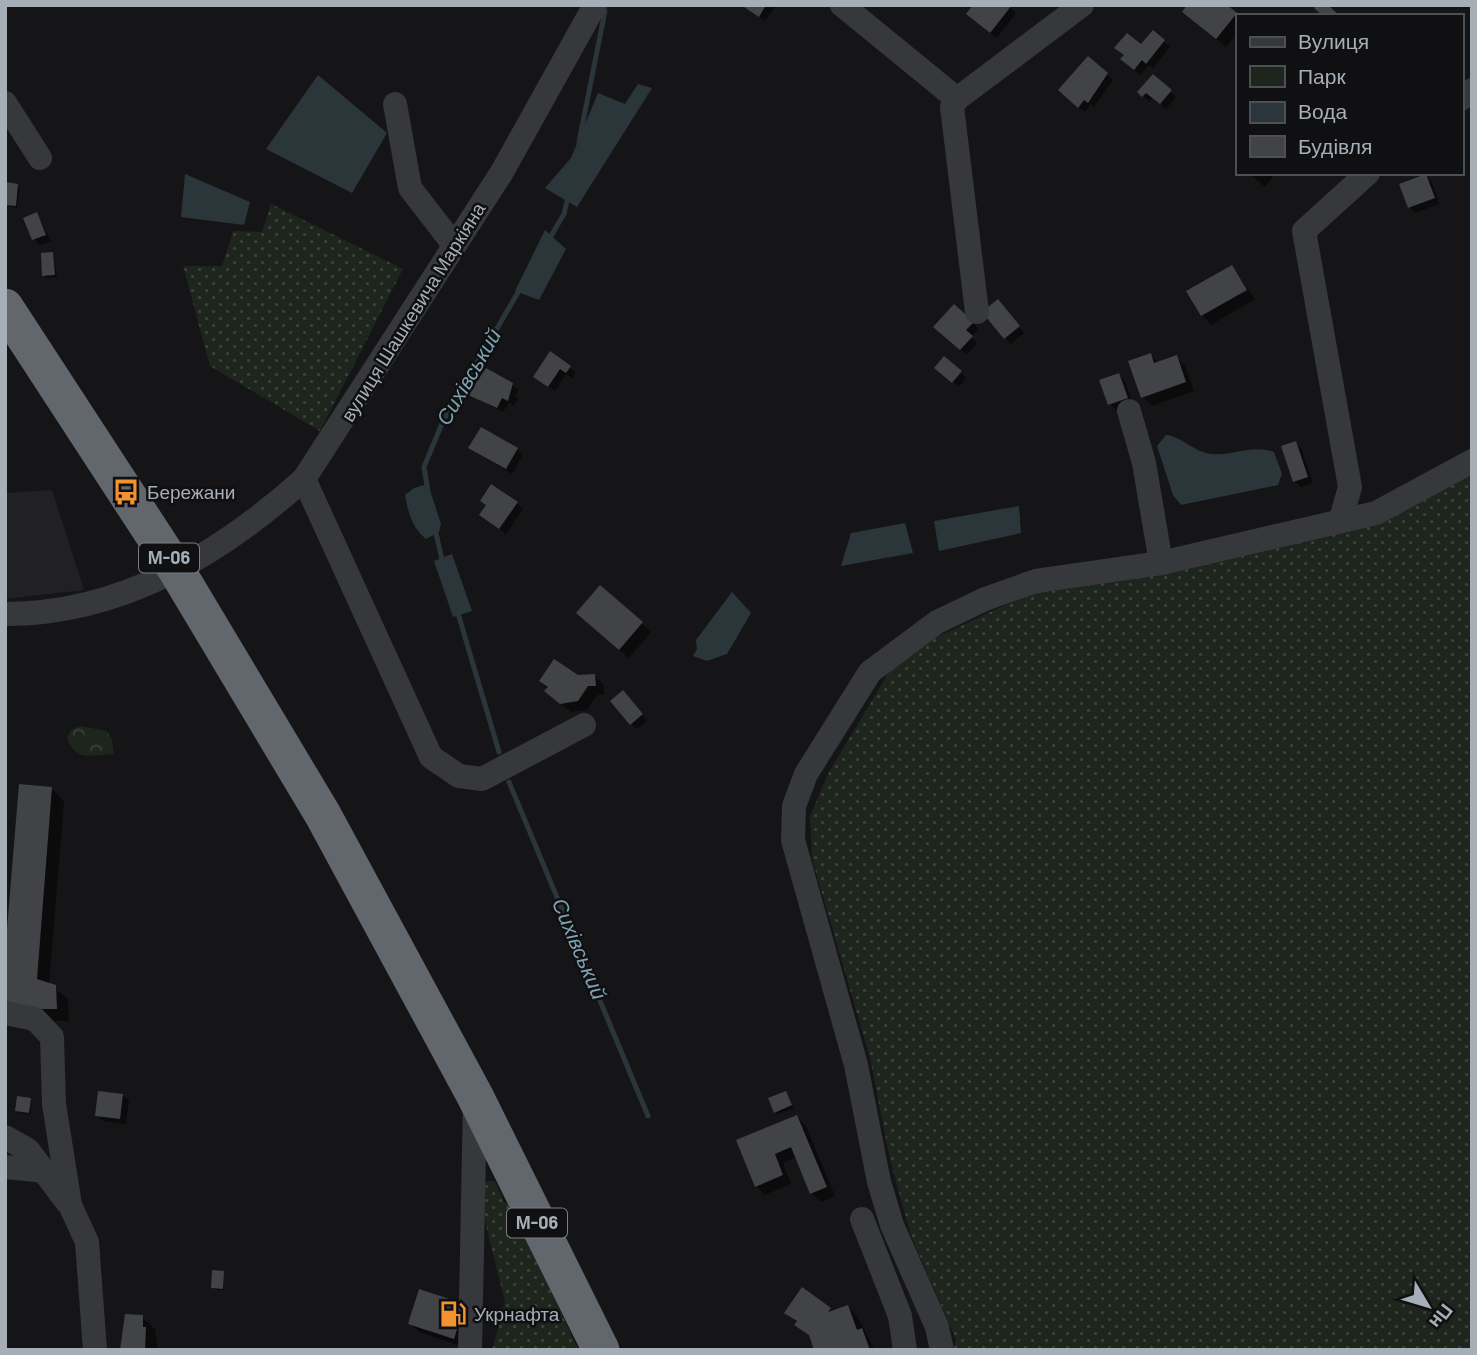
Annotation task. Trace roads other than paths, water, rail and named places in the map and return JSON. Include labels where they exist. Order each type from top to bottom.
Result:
[{"type":"highway","name":"М-06","points":[[9,321],[177,571],[323,815],[475,1096],[601,1350]]},
{"type":"street","name":"вулиця Шашкевича Маркіяна","points":[[5,614],[37,614],[92,604],[141,589],[177,571],[263,516],[304,479],[502,172],[595,5]]},
{"type":"street","points":[[842,5],[957,99]]},
{"type":"street","points":[[977,312],[952,107],[957,99],[1082,5]]},
{"type":"street","points":[[5,103],[40,158]]},
{"type":"street","points":[[395,104],[410,188],[454,245]]},
{"type":"street","points":[[1341,519],[1350,487],[1304,231],[1366,175]]},
{"type":"street","points":[[1129,411],[1144,463],[1161,563]]},
{"type":"street","points":[[942,1350],[937,1327],[892,1225],[878,1182],[856,1065],[793,840],[794,806],[806,774],[870,671],[928,628],[985,599],[1036,581],[1161,563],[1376,513],[1472,461]]},
{"type":"street","points":[[304,479],[431,757],[458,776],[482,779],[584,725]]},
{"type":"street","points":[[5,1013],[35,1019],[52,1037],[54,1104],[70,1205]]},
{"type":"street","points":[[470,1350],[475,1096]]},
{"type":"street","points":[[5,1137],[28,1150],[46,1171],[70,1205],[87,1242],[94,1350]]},
{"type":"street","points":[[5,1167],[46,1171]]},
{"type":"street","points":[[862,1219],[900,1316],[905,1350]]},
{"type":"water","points":[[318,75],[387,133],[352,193],[266,149]]},
{"type":"water","points":[[638,84],[652,88],[577,207],[545,188],[571,158],[598,93],[625,104]]},
{"type":"water","points":[[185,174],[250,202],[244,225],[181,217]]},
{"type":"water","points":[[545,230],[566,249],[539,300],[515,291]]},
{"type":"water","points":[[1166,435],[1212,454],[1258,449],[1274,452],[1282,474],[1278,485],[1181,505],[1173,495],[1157,446]]},
{"type":"water","points":[[428,484],[441,524],[439,532],[426,539],[411,519],[405,495],[414,488]]},
{"type":"water","points":[[1019,506],[1021,533],[939,551],[934,521]]},
{"type":"water","points":[[905,523],[913,553],[841,566],[851,533]]},
{"type":"water","points":[[452,554],[472,611],[453,617],[434,561]]},
{"type":"water","points":[[732,592],[751,613],[727,654],[707,661],[693,656],[697,649],[696,640]]},
{"type":"waterway","name":"Сихівський","points":[[579,142],[605,11]]},
{"type":"waterway","name":"Сихівський","points":[[548,241],[564,214],[568,196]]},
{"type":"waterway","name":"Сихівський","points":[[428,492],[424,467],[443,421],[520,289]]},
{"type":"waterway","name":"Сихівський","points":[[435,529],[443,564]]},
{"type":"waterway","name":"Сихівський","points":[[457,610],[499,752]]},
{"type":"waterway","name":"Сихівський","points":[[509,782],[648,1116]]},
{"type":"place","name":"Бережани","points":[[126,492]]},
{"type":"place","name":"Укрнафта","points":[[453,1314]]}]
